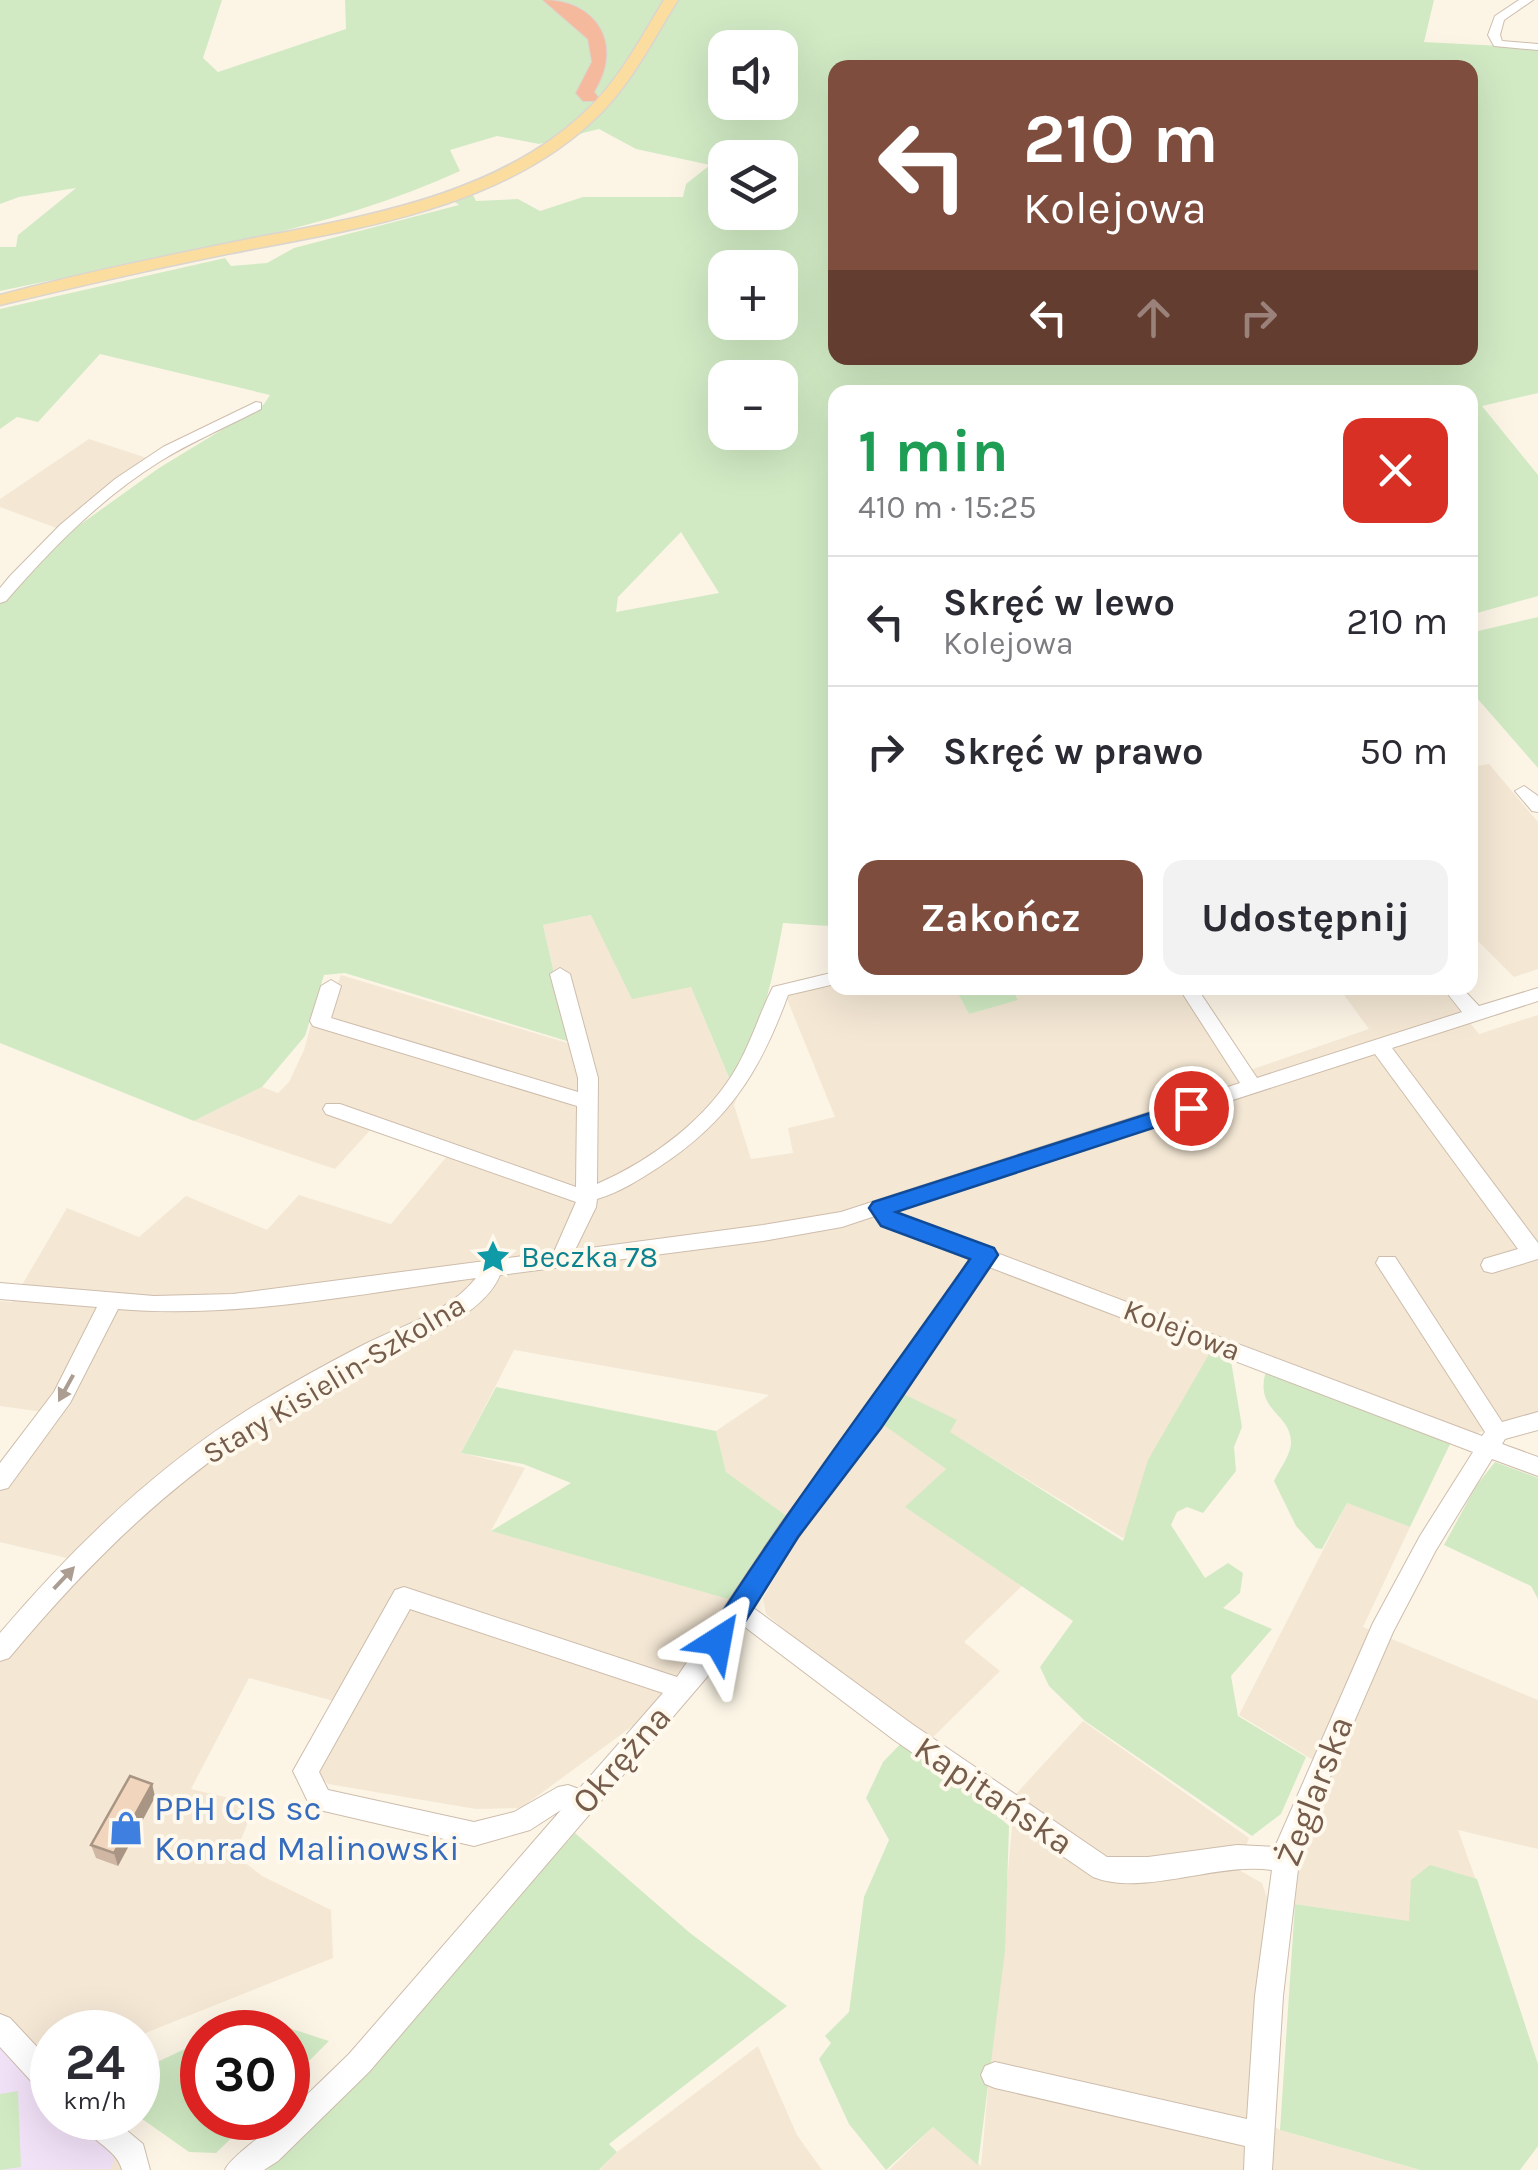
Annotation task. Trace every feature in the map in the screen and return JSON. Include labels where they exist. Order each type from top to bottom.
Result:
[{"type":"highway","points":[[552,0],[580,19],[600,42],[602,66],[584,93],[590,97]]},
{"type":"main road","points":[[264,241],[402,203],[470,177],[536,141],[590,97],[653,0]]},
{"type":"main road","points":[[0,300],[432,202],[533,156],[580,124],[606,100],[671,0]]},
{"type":"street","points":[[1526,0],[1500,18],[1494,36],[1498,44],[1538,47]]},
{"type":"street","points":[[0,598],[8,571],[141,468],[256,406]]},
{"type":"street","points":[[1524,791],[1538,808]]},
{"type":"street","points":[[560,974],[586,1070],[588,1102],[588,1194],[577,1228],[565,1245],[564,1260]]},
{"type":"street","points":[[333,1109],[577,1194],[602,1193],[686,1142],[711,1120],[748,1070],[780,991],[828,980]]},
{"type":"street","points":[[331,986],[320,1021],[588,1102]]},
{"type":"street","points":[[0,1291],[111,1301],[233,1302],[795,1228],[881,1208],[1538,994]]},
{"type":"street","points":[[1193,995],[1253,1087]]},
{"type":"street","points":[[1458,995],[1475,1014]]},
{"type":"street","points":[[1380,1046],[1535,1251],[1492,1265]]},
{"type":"street","name":"Kolejowa","points":[[881,1208],[889,1220],[1492,1440],[1538,1467]]},
{"type":"street","name":"Okrężna","points":[[239,2170],[268,2151],[359,2063],[682,1689],[739,1611],[789,1530],[872,1420],[986,1255]]},
{"type":"street","points":[[1387,1263],[1492,1440],[1538,1421]]},
{"type":"street","name":"Stary Kisielin-Szkolna","points":[[0,1651],[86,1556],[213,1445],[368,1352],[438,1321],[479,1292],[489,1277],[488,1270]]},
{"type":"street","points":[[0,1481],[62,1397],[111,1301]]},
{"type":"street","name":"Żeglarska","points":[[1258,2170],[1268,1996],[1284,1860],[1302,1808],[1372,1650],[1428,1543],[1492,1440]]},
{"type":"street","points":[[582,1803],[568,1796],[558,1798],[521,1822],[474,1834],[320,1800],[306,1771],[404,1597],[682,1689]]},
{"type":"street","name":"Kapitańska","points":[[739,1611],[759,1622],[902,1732],[1102,1868],[1127,1872],[1253,1854],[1284,1860]]},
{"type":"street","points":[[0,2026],[30,2059]]},
{"type":"street","points":[[995,2074],[1261,2136]]},
{"type":"street","points":[[118,2140],[134,2154],[136,2170]]},
{"type":"shaded area","points":[[89,439],[159,462],[59,529],[0,507],[0,499]]},
{"type":"shaded area","points":[[1489,764],[1538,822],[1538,969],[1514,977],[1478,941],[1478,766]]},
{"type":"shaded area","points":[[592,915],[691,987],[737,1098],[734,1105],[751,1159],[793,1153],[788,1128],[835,1117],[785,994],[828,984],[828,995],[959,995],[969,1014],[1018,999],[1016,995],[1188,995],[1239,1074],[1369,1029],[1344,995],[1447,995],[1479,1034],[1538,1015],[1538,1415],[1474,1434],[1233,1345],[1123,1538],[949,1432],[957,1421],[869,1414],[946,1469],[906,1507],[1022,1586],[964,1642],[1000,1671],[924,1746],[766,1614],[763,1598],[799,1535],[788,1517],[726,1472],[716,1431],[769,1395],[514,1350],[461,1453],[525,1468],[491,1531],[735,1601],[678,1676],[634,1725],[521,1808],[476,1809],[328,1784],[315,1773],[352,1706],[249,1678],[191,1789],[255,1804],[235,1855],[262,1876],[331,1910],[333,1958],[203,2010],[180,2010],[180,2019],[160,2027],[160,2010],[30,2010],[30,2140],[89,2140],[121,2159],[125,2170],[0,2170],[0,1651],[79,1561],[0,1542],[0,1481],[51,1413],[0,1406],[0,1301],[12,1302],[67,1208],[139,1237],[186,1196],[267,1230],[299,1195],[391,1224],[448,1155],[373,1127],[335,1169],[194,1121],[262,1087],[278,1093],[289,1082],[312,1021],[322,1024],[341,975],[571,1044],[543,925]]},
{"type":"shaded area","points":[[1347,1503],[1410,1527],[1363,1627],[1538,1700],[1538,1849],[1458,1830],[1495,1934],[1295,1904],[1300,1850],[1331,1771],[1239,1715]]},
{"type":"shaded area","points":[[1083,1721],[1249,1838],[1237,1869],[1262,1883],[1268,1900],[1248,2109],[1280,2130],[1419,2170],[889,2170],[933,2127],[981,2166],[1015,1795]]},
{"type":"shaded area","points":[[0,2039],[30,2072],[30,2140],[103,2140],[114,2160],[111,2169],[0,2170]]},
{"type":"shaded area","points":[[758,2046],[797,2135],[822,2170],[600,2170],[617,2152]]},
{"type":"green space","points":[[0,0],[222,0],[203,58],[218,72],[346,29],[345,0],[1434,0],[1424,42],[1538,48],[1538,393],[1482,406],[1538,475],[1538,596],[1478,613],[1478,385],[828,385],[828,926],[783,923],[764,1006],[732,1085],[691,987],[632,999],[591,915],[543,925],[570,1042],[345,973],[324,975],[305,1036],[262,1087],[194,1121],[0,1043],[0,599],[67,534],[159,468],[264,404],[270,395],[100,354],[38,422],[17,417],[0,429],[0,309],[225,258],[231,266],[267,263],[294,248],[459,205],[452,200],[472,193],[476,201],[518,199],[540,211],[583,197],[683,197],[686,184],[708,167],[708,230],[798,230],[798,140],[708,140],[708,165],[636,149],[599,129],[539,144],[497,136],[450,150],[460,171],[349,213],[234,243],[0,291],[0,247],[16,247],[18,235],[76,188],[0,204]],"holes":[[[681,532],[719,593],[616,612],[618,597]]]},
{"type":"green space","points":[[1538,617],[1538,768],[1478,699],[1478,631]]},
{"type":"green space","points":[[959,995],[1016,995],[1018,1000],[969,1014]]},
{"type":"green space","points":[[1212,1349],[1230,1355],[1242,1427],[1234,1447],[1236,1471],[1203,1513],[1187,1507],[1177,1512],[1171,1525],[1205,1578],[1228,1563],[1243,1573],[1240,1593],[1223,1608],[1272,1629],[1231,1676],[1238,1716],[1306,1757],[1281,1814],[1252,1836],[1085,1721],[1049,1686],[1040,1667],[1073,1621],[905,1507],[946,1469],[868,1414],[887,1386],[957,1420],[950,1432],[1123,1541],[1148,1460]]},
{"type":"green space","points":[[1268,1365],[1453,1438],[1410,1527],[1347,1503],[1322,1549],[1316,1548],[1296,1526],[1274,1481],[1291,1444],[1290,1433],[1264,1393]]},
{"type":"green space","points":[[496,1387],[716,1431],[726,1472],[788,1517],[735,1601],[491,1531],[571,1483],[523,1464],[461,1453]]},
{"type":"green space","points":[[1495,1462],[1538,1478],[1538,1599],[1531,1586],[1444,1545],[1476,1486]]},
{"type":"green space","points":[[909,1735],[1009,1826],[1005,1951],[978,2165],[933,2127],[886,2170],[849,2124],[819,2059],[831,2043],[825,2036],[849,2012],[864,1897],[889,1840],[866,1798],[883,1762]]},
{"type":"green space","points":[[575,1833],[690,1933],[787,2006],[609,2144],[617,2152],[599,2170],[267,2170],[297,2140],[310,2140],[310,2128]]},
{"type":"green space","points":[[1430,1865],[1477,1879],[1538,2064],[1538,2146],[1520,2170],[1420,2170],[1280,2130],[1295,1904],[1409,1921],[1411,1880]]},
{"type":"green space","points":[[310,2035],[329,2041],[310,2060]]},
{"type":"green space","points":[[180,2051],[180,2140],[229,2140],[216,2153],[189,2152],[160,2132],[160,2061]]},
{"type":"green space","points":[[18,2091],[21,2167],[0,2170],[0,2094]]},
{"type":"building","points":[[130,1776],[152,1784],[114,1853],[91,1845]]},
{"type":"place","name":"Beczka 78","points":[[493,1257]]},
{"type":"place","name":"PPH CIS sc Konrad Malinowski","points":[[126,1828]]},
{"type":"route","points":[[718,1641],[789,1530],[872,1420],[986,1255],[889,1220],[881,1208],[1191,1108]]}]
